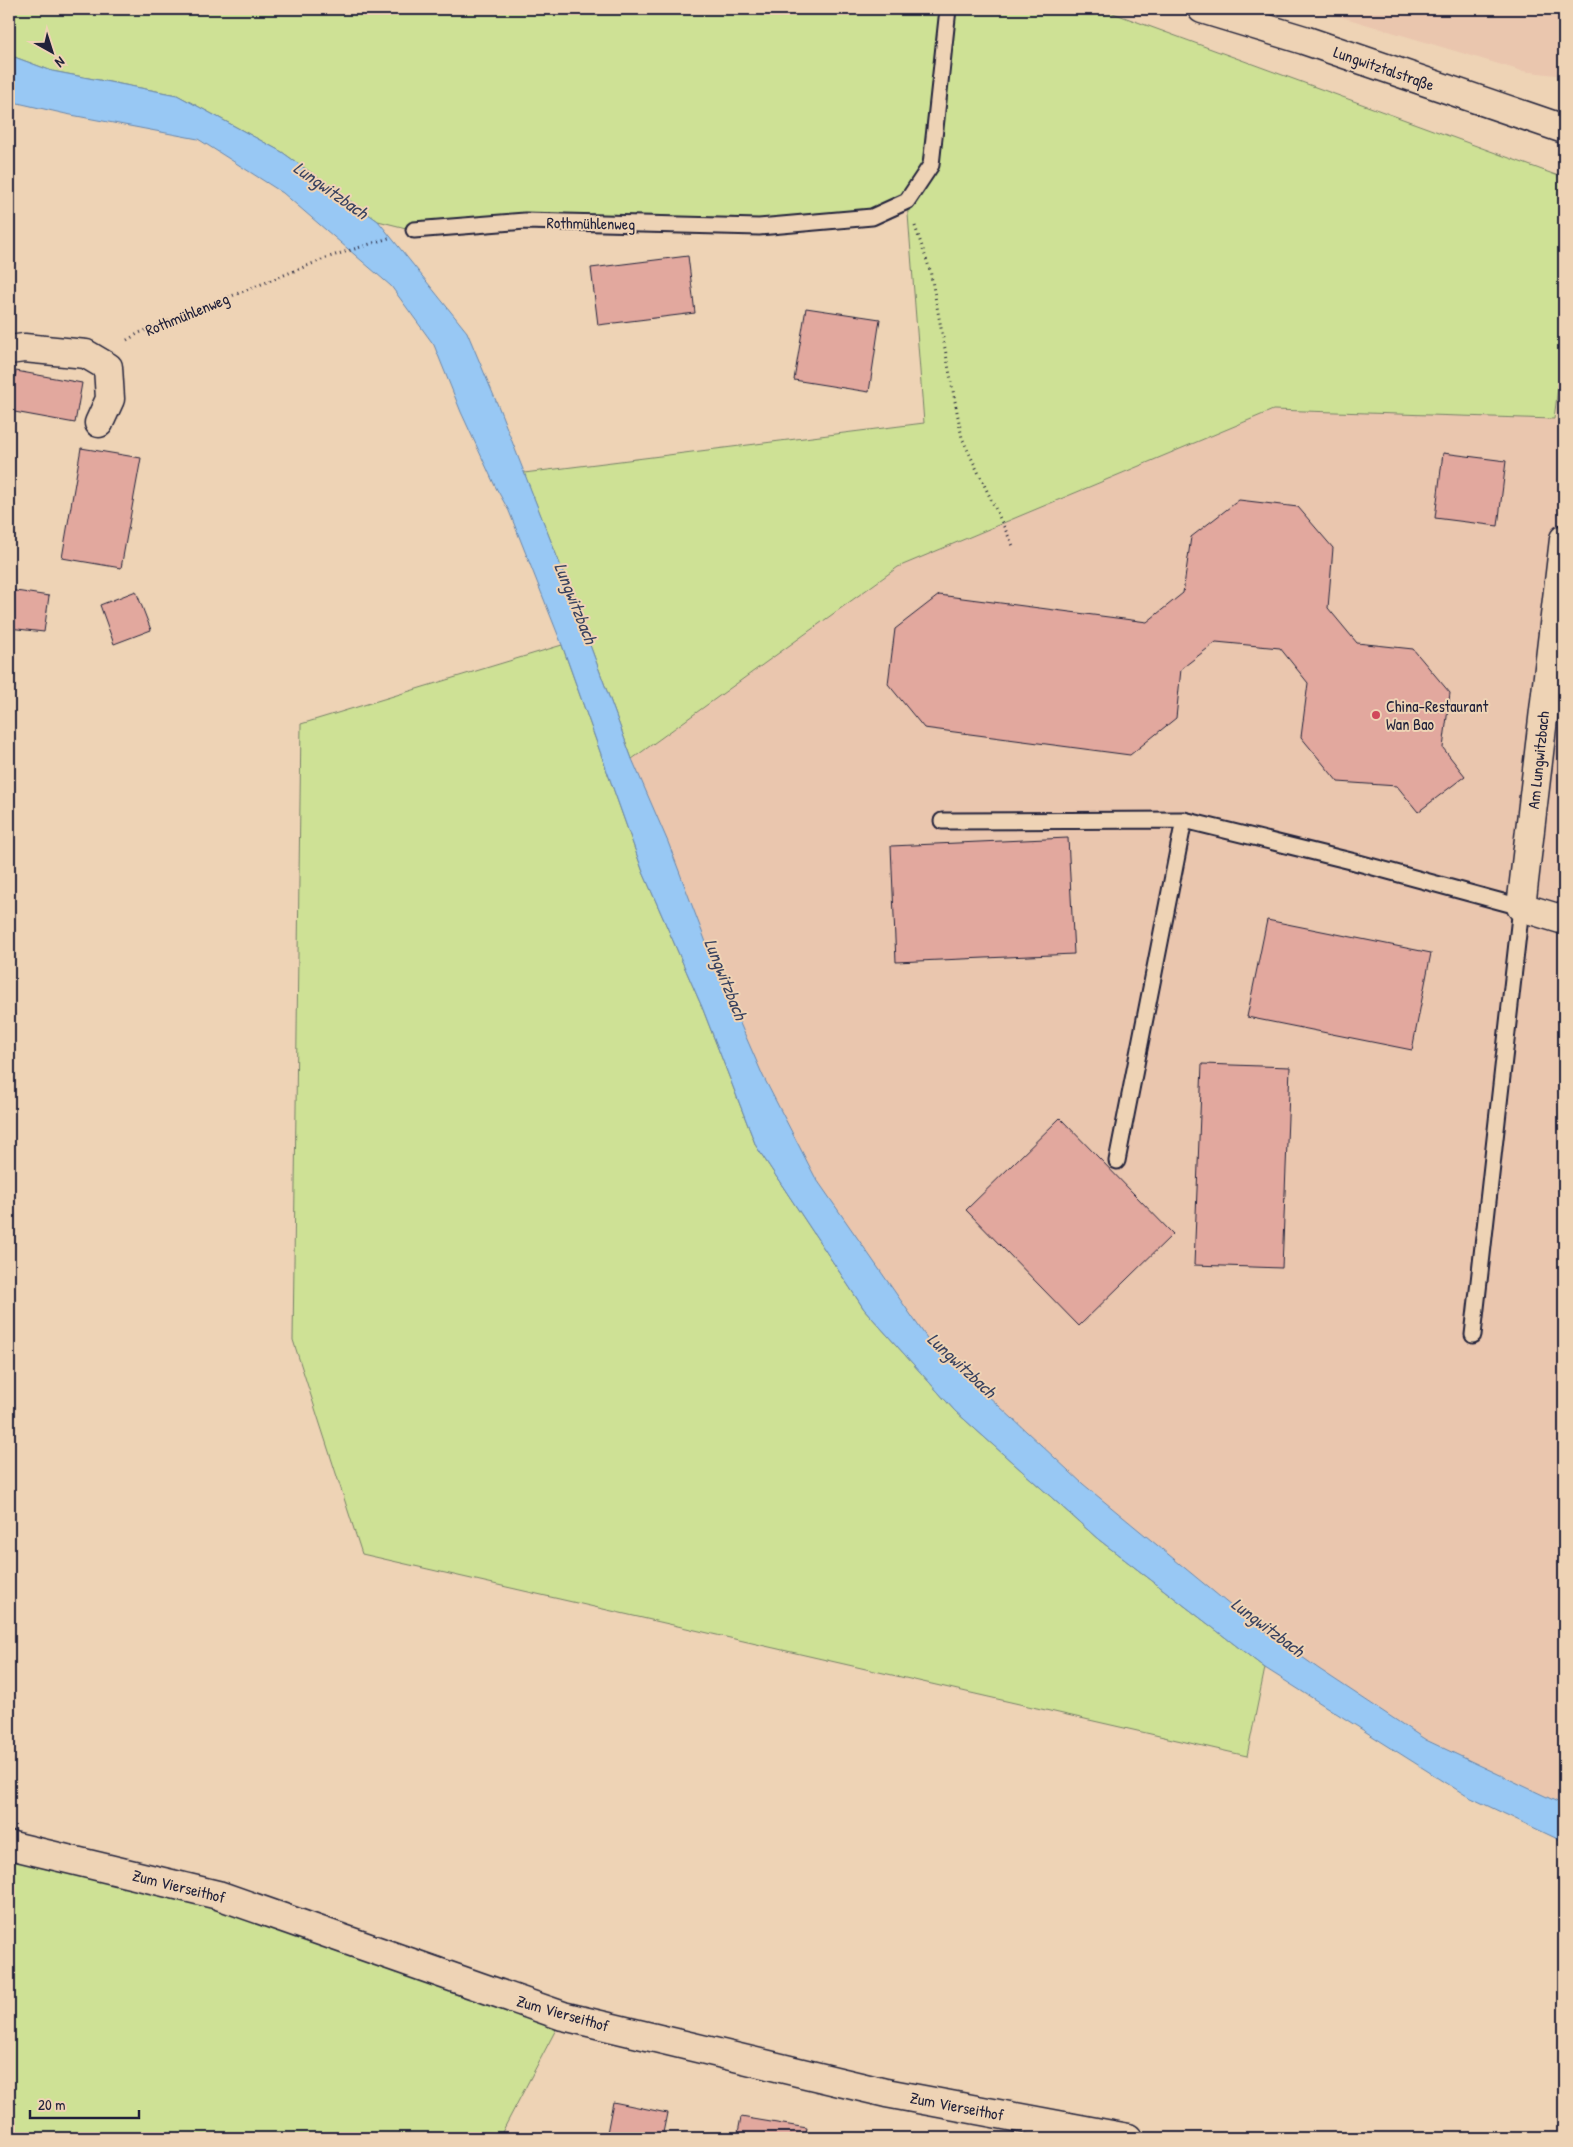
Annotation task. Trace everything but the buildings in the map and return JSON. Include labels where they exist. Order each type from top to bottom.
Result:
[{"type":"street","name":"Lungwitztalstraße","points":[[1202,9],[1304,40],[1564,129]]},
{"type":"street","points":[[9,350],[24,348],[86,354],[108,368],[110,399],[99,423]]},
{"type":"street","name":"Am Lungwitzbach","points":[[1521,906],[1564,539]]},
{"type":"street","points":[[1521,906],[1564,920]]},
{"type":"street","name":"Zum Vierseithof","points":[[9,1845],[218,1895],[563,2016],[886,2093],[1128,2138]]},
{"type":"lane","points":[[907,201],[931,165],[948,9]]},
{"type":"lane","name":"Rothmühlenweg","points":[[414,230],[525,221],[759,227],[872,217],[907,201]]},
{"type":"lane","points":[[1117,1161],[1184,820]]},
{"type":"lane","points":[[942,821],[1184,820],[1355,862],[1521,906],[1473,1335]]},
{"type":"path","points":[[907,201],[930,270],[962,438],[1014,548]]},
{"type":"path","name":"Rothmühlenweg","points":[[103,364],[116,346],[139,333],[329,257],[414,230]]},
{"type":"shaded area","points":[[1315,9],[1564,9],[1564,76],[1522,71]]},
{"type":"shaded area","points":[[1274,410],[1554,419],[1564,428],[1564,1805],[1426,1740],[1319,1669],[1237,1611],[1083,1484],[929,1341],[815,1177],[763,1076],[715,966],[668,842],[632,759],[898,567]]},
{"type":"green space","points":[[9,9],[1102,9],[1564,178],[1564,340],[1554,419],[1273,410],[898,567],[632,759],[563,572],[524,473],[924,423],[907,201],[872,217],[759,227],[525,221],[414,230],[378,221],[282,152],[177,95],[52,71],[9,55]]},
{"type":"green space","points":[[562,645],[643,872],[702,1007],[756,1146],[864,1309],[955,1411],[1098,1539],[1265,1668],[1247,1756],[362,1554],[293,1340],[301,724]]},
{"type":"green space","points":[[9,1845],[218,1895],[563,2016],[499,2138],[9,2138]]},
{"type":"water","name":"Lungwitzbach","points":[[9,55],[52,71],[177,95],[282,152],[378,221],[467,332],[563,572],[632,759],[668,842],[715,966],[763,1076],[815,1177],[929,1341],[1083,1484],[1237,1611],[1319,1669],[1426,1740],[1564,1805],[1564,1842],[1467,1796],[1265,1668],[1098,1539],[955,1411],[864,1309],[756,1146],[702,1007],[643,872],[562,645],[509,511],[495,486],[461,412],[434,345],[391,286],[283,193],[198,139],[66,114],[9,101]]},
{"type":"place","name":"China-Restaurant Wan Bao","points":[[1376,715]]}]
